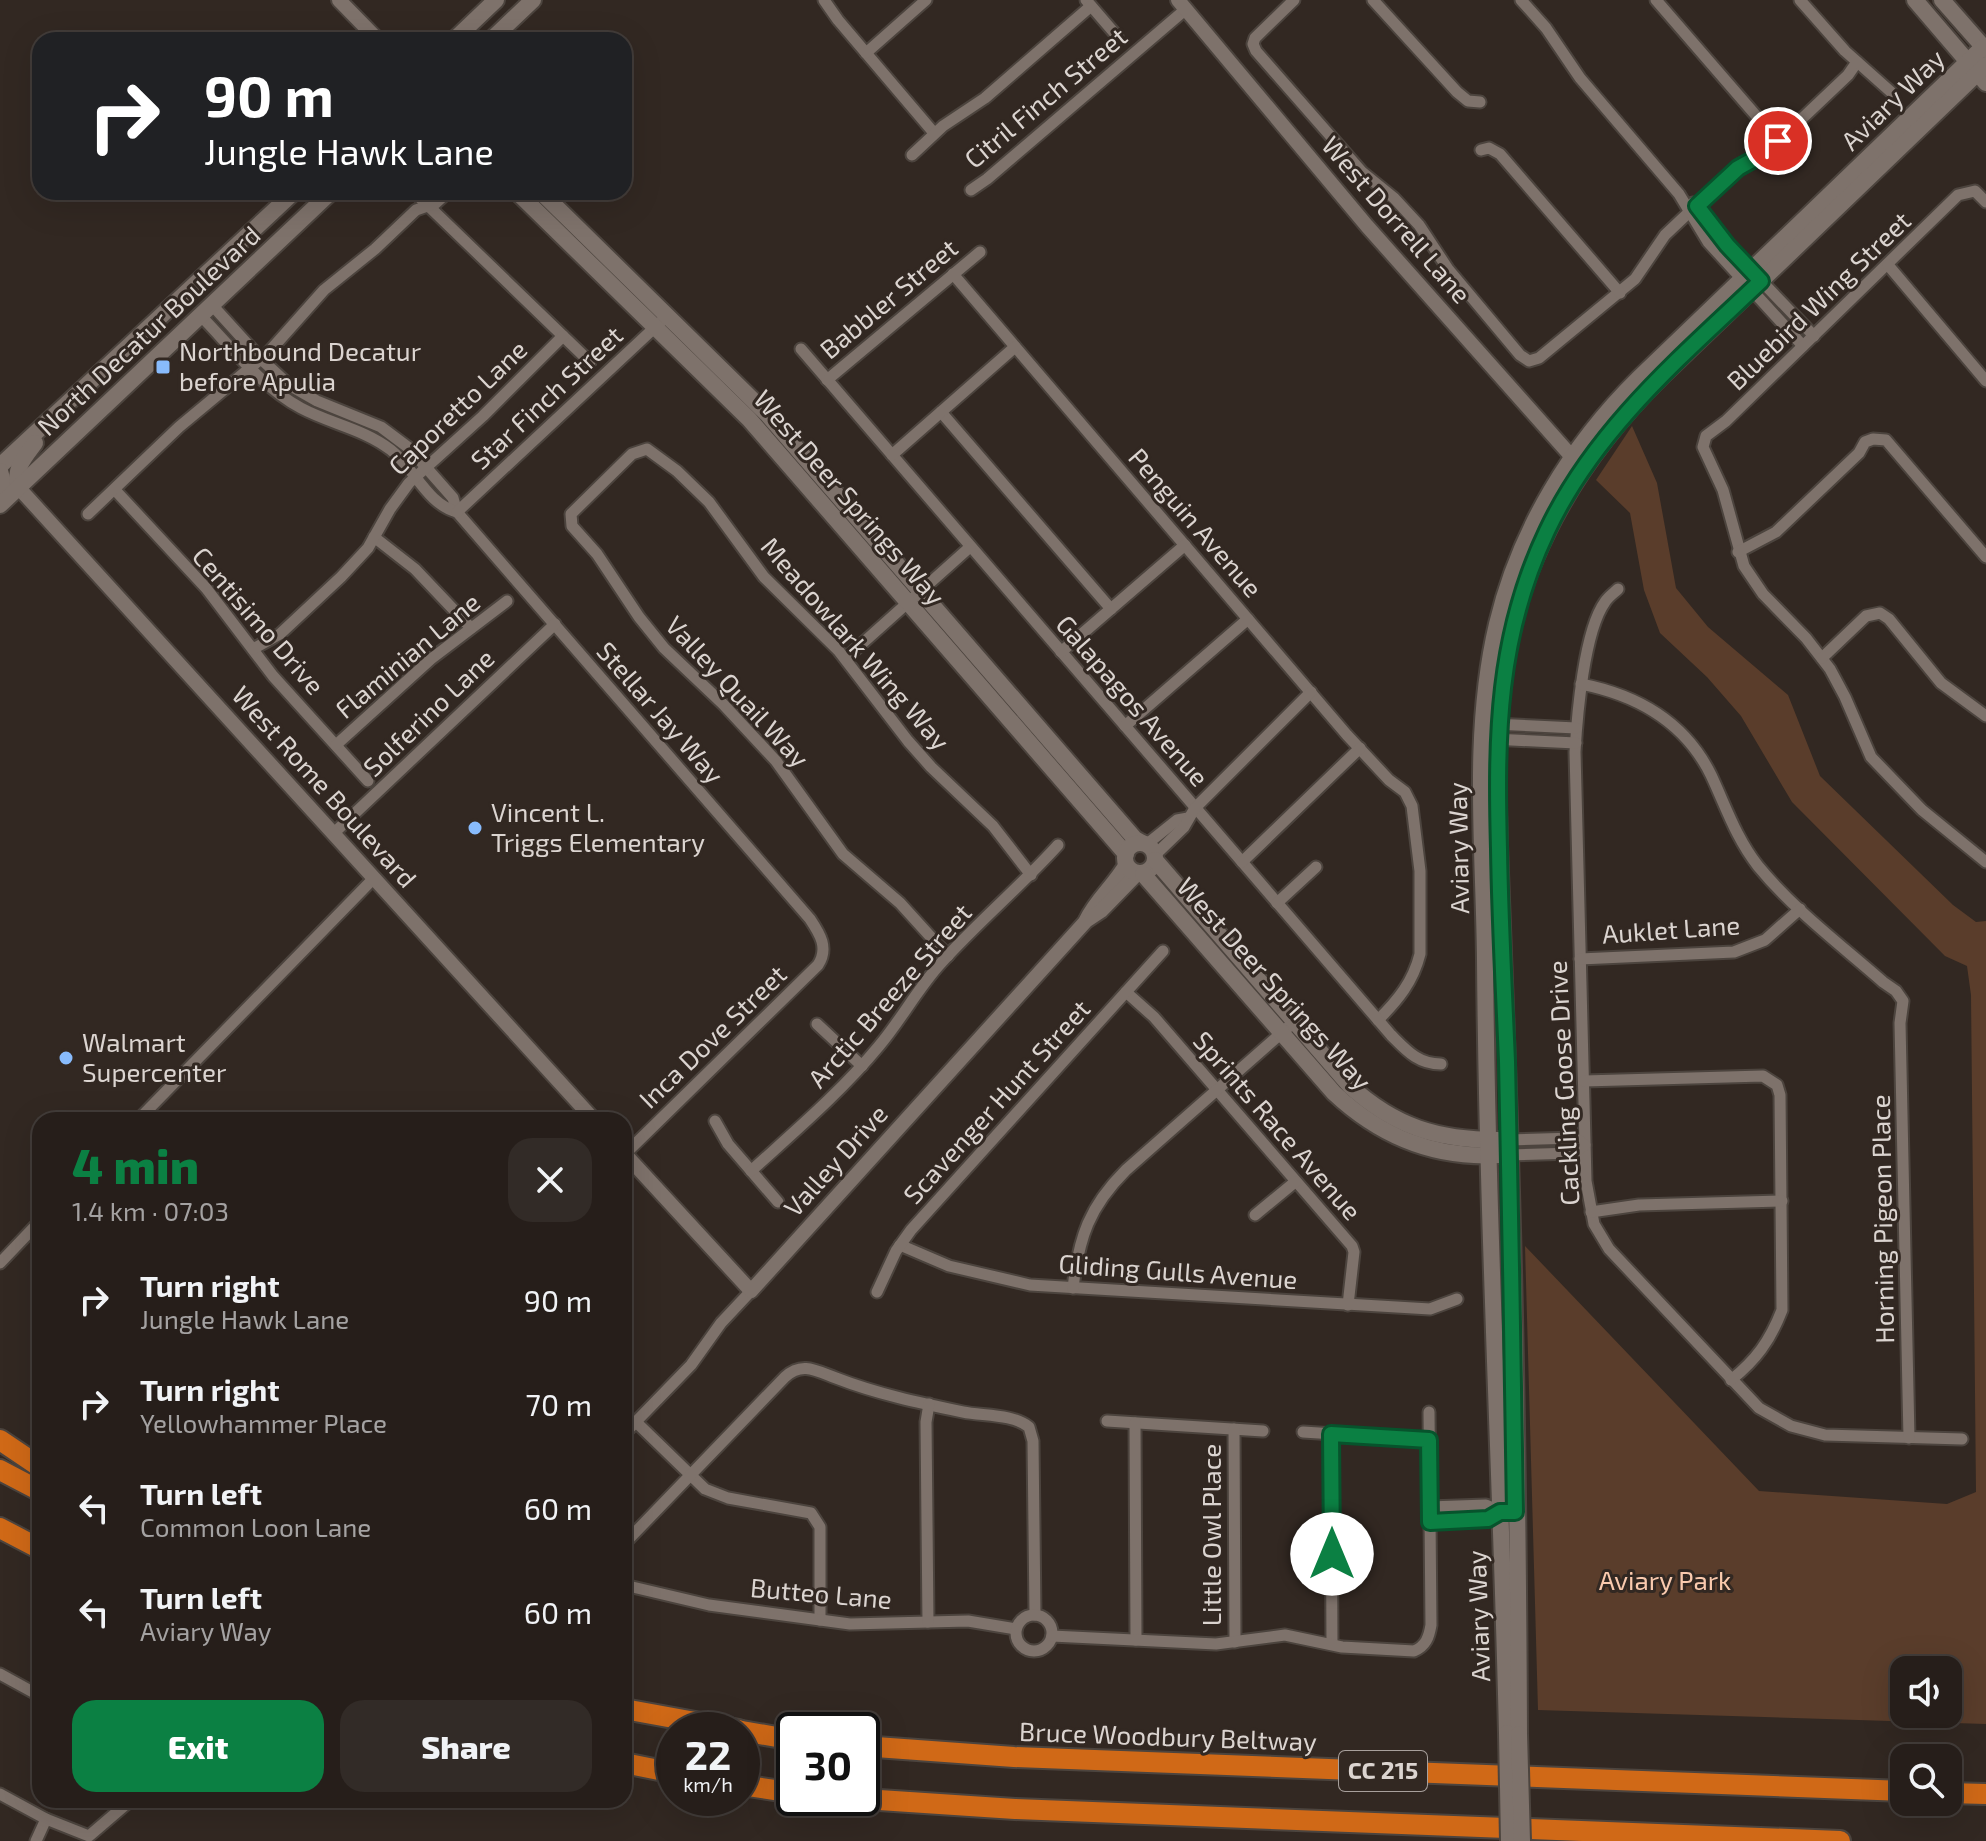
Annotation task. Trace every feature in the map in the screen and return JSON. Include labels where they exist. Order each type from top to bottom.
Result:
[{"type":"highway","points":[[0,1440],[32,1462]]},
{"type":"highway","points":[[0,1470],[32,1487]]},
{"type":"highway","points":[[0,1528],[32,1545]]},
{"type":"highway","points":[[0,1542],[32,1556]]},
{"type":"highway","points":[[632,1710],[656,1715]]},
{"type":"highway","name":"Bruce Woodbury Beltway","points":[[880,1747],[1014,1757],[1890,1790]]},
{"type":"highway","points":[[632,1765],[656,1769]]},
{"type":"highway","points":[[1962,1793],[1986,1794]]},
{"type":"highway","name":"CC 215","points":[[880,1800],[1001,1808],[1840,1841]]},
{"type":"main road","points":[[462,32],[496,0]]},
{"type":"main road","points":[[499,32],[533,0]]},
{"type":"main road","points":[[1915,0],[1979,70]]},
{"type":"main road","points":[[1942,0],[1985,47]]},
{"type":"main road","name":"Aviary Way","points":[[1508,1512],[1488,1148],[1490,732],[1522,593],[1577,463],[1751,280],[1979,70],[1985,47]]},
{"type":"main road","name":"North Decatur Boulevard","points":[[0,468],[285,200]]},
{"type":"main road","name":"North Decatur Boulevard","points":[[0,505],[323,200]]},
{"type":"main road","name":"West Deer Springs Way","points":[[526,200],[662,321]]},
{"type":"main road","name":"West Deer Springs Way","points":[[549,200],[1135,839],[1150,851],[1288,1028]]},
{"type":"main road","points":[[18,487],[18,467],[49,421]]},
{"type":"main road","points":[[0,468],[3,482],[0,486]]},
{"type":"main road","name":"West Deer Springs Way","points":[[914,596],[1133,866],[1288,1028],[1350,1086],[1390,1117],[1436,1135],[1488,1148],[1508,1147]]},
{"type":"main road","name":"Aviary Way","points":[[1490,732],[1497,773],[1508,1147],[1508,1512],[1513,1734],[1509,1841]]},
{"type":"main road","points":[[1132,846],[1150,851],[1151,869],[1133,866],[1132,846]]},
{"type":"main road","name":"Aviary Way","points":[[1513,1734],[1522,1841]]},
{"type":"street","points":[[339,0],[370,32]]},
{"type":"street","points":[[824,0],[934,133]]},
{"type":"street","points":[[866,53],[926,0]]},
{"type":"street","points":[[1294,0],[1253,42],[1256,51],[1351,161],[1394,198],[1419,225],[1448,269],[1520,355],[1529,361],[1539,358],[1620,293],[1635,279],[1665,235],[1738,168],[1765,153],[1848,75],[1857,62]]},
{"type":"street","points":[[1373,0],[1457,92],[1468,101],[1480,102]]},
{"type":"street","points":[[1521,0],[1546,28],[1580,78],[1693,209],[1803,346]]},
{"type":"street","points":[[1656,0],[1778,141]]},
{"type":"street","points":[[1800,0],[1857,62],[1891,92]]},
{"type":"street","points":[[912,155],[934,133],[985,98],[1088,3],[1117,36]]},
{"type":"street","name":"Citril Finch Street","points":[[971,190],[1182,5]]},
{"type":"street","name":"West Dorrell Lane","points":[[1182,5],[1367,226],[1577,463]]},
{"type":"street","points":[[1481,150],[1489,148],[1500,154],[1620,293]]},
{"type":"street","name":"Bluebird Wing Street","points":[[1738,552],[1723,490],[1703,447],[1706,436],[1726,421],[1958,195],[1969,191],[1979,192],[1986,202]]},
{"type":"street","points":[[423,200],[590,362]]},
{"type":"street","points":[[88,514],[179,427],[256,363],[324,290],[375,249],[416,210],[437,200]]},
{"type":"street","name":"Babbler Street","points":[[827,380],[980,252]]},
{"type":"street","points":[[1888,265],[1986,381]]},
{"type":"street","name":"Penguin Avenue","points":[[953,274],[1311,692],[1408,797],[1419,849],[1420,954],[1417,968],[1404,993],[1378,1020]]},
{"type":"street","points":[[1751,280],[1814,336]]},
{"type":"street","points":[[207,310],[256,363],[272,387],[301,408],[371,437],[391,451],[443,508],[457,512]]},
{"type":"street","name":"Star Finch Street","points":[[457,512],[662,321]]},
{"type":"street","name":"Caporetto Lane","points":[[253,649],[280,634],[317,600],[368,548],[400,494],[563,336]]},
{"type":"street","points":[[892,455],[1015,347]]},
{"type":"street","name":"Galapagos Avenue","points":[[801,349],[1125,726],[1191,813],[1242,862],[1378,1020],[1420,1061],[1441,1064]]},
{"type":"street","points":[[256,363],[303,393],[388,432],[426,467],[453,498],[457,512]]},
{"type":"street","points":[[941,412],[1111,609]]},
{"type":"street","points":[[1986,557],[1886,440],[1879,439],[1865,442],[1859,453],[1776,532],[1738,552],[1763,594],[1822,658],[1845,697],[1864,743],[1881,770],[1922,810],[1986,862]]},
{"type":"street","name":"Meadowlark Wing Way","points":[[569,519],[575,508],[632,454],[647,449],[668,464],[709,502],[764,577],[846,658],[908,741],[993,826],[1031,875]]},
{"type":"street","name":"West Rome Boulevard","points":[[18,487],[587,1112]]},
{"type":"street","name":"Centisimo Drive","points":[[115,490],[206,588],[273,676],[368,781]]},
{"type":"street","name":"Stellar Jay Way","points":[[457,512],[810,919],[824,947]]},
{"type":"street","name":"Valley Quail Way","points":[[569,519],[664,648],[763,746],[804,797],[843,854],[900,903],[948,956]]},
{"type":"street","points":[[374,537],[415,569],[471,628]]},
{"type":"street","points":[[1061,652],[1185,545]]},
{"type":"street","points":[[846,658],[970,547]]},
{"type":"street","name":"Cackling Goose Drive","points":[[1618,589],[1605,602],[1599,614],[1581,684],[1576,728],[1586,1181],[1594,1224],[1617,1259],[1759,1408],[1791,1426],[1825,1435],[1962,1439]]},
{"type":"street","name":"Flaminian Lane","points":[[336,745],[431,659],[507,601]]},
{"type":"street","points":[[1822,658],[1866,616],[1876,612],[1889,619],[1941,683],[1986,716]]},
{"type":"street","points":[[1125,726],[1248,619]]},
{"type":"street","name":"Solferino Lane","points":[[334,833],[555,624]]},
{"type":"street","points":[[1581,684],[1613,691],[1643,703],[1685,737],[1704,762],[1749,855],[1800,909]]},
{"type":"street","points":[[1150,851],[1184,827],[1191,813],[1311,692]]},
{"type":"street","points":[[1490,732],[1576,728]]},
{"type":"street","points":[[1490,732],[1576,743]]},
{"type":"street","points":[[1242,862],[1360,748]]},
{"type":"street","name":"Arctic Breeze Street","points":[[751,1171],[819,1110],[862,1066],[948,956],[1058,845]]},
{"type":"street","name":"Valley Drive","points":[[632,1426],[691,1365],[721,1323],[1086,921],[1094,904],[1120,875],[1133,866]]},
{"type":"street","points":[[1277,903],[1316,867]]},
{"type":"street","points":[[146,1112],[374,878]]},
{"type":"street","name":"Auklet Lane","points":[[1580,959],[1734,952],[1765,940],[1800,909]]},
{"type":"street","name":"Horning Pigeon Place","points":[[1800,909],[1896,991],[1903,1001],[1900,1023],[1909,1438]]},
{"type":"street","name":"Inca Dove Street","points":[[632,1146],[818,965],[823,958],[824,947]]},
{"type":"street","name":"Scavenger Hunt Street","points":[[877,1292],[900,1245],[911,1230],[1163,951]]},
{"type":"street","name":"Sprints Race Avenue","points":[[1126,992],[1154,1017],[1352,1246],[1348,1305]]},
{"type":"street","points":[[817,1024],[862,1066]]},
{"type":"street","points":[[1073,1288],[1081,1237],[1105,1192],[1288,1028]]},
{"type":"street","points":[[1584,1081],[1763,1076],[1777,1085],[1780,1095],[1782,1310],[1770,1340],[1749,1365],[1731,1380]]},
{"type":"street","points":[[715,1121],[728,1144],[778,1202]]},
{"type":"street","points":[[1508,1147],[1574,1153],[1585,1145]]},
{"type":"street","points":[[632,1163],[751,1291]]},
{"type":"street","points":[[1255,1215],[1295,1182]]},
{"type":"street","points":[[1591,1212],[1639,1205],[1782,1201]]},
{"type":"street","points":[[0,1263],[32,1229]]},
{"type":"street","name":"Gliding Gulls Avenue","points":[[900,1245],[949,1266],[1030,1285],[1430,1309],[1457,1299]]},
{"type":"street","points":[[632,1536],[785,1377],[798,1368],[806,1367],[877,1393],[1020,1421],[1029,1427],[1033,1441],[1035,1615]]},
{"type":"street","points":[[928,1622],[926,1422],[929,1404]]},
{"type":"street","points":[[1052,1636],[1216,1644],[1285,1635],[1370,1650],[1420,1649],[1426,1644],[1431,1625],[1429,1412]]},
{"type":"street","points":[[1107,1421],[1263,1431]]},
{"type":"street","points":[[636,1422],[690,1476],[715,1494],[804,1511],[816,1518],[820,1527],[820,1620]]},
{"type":"street","points":[[1135,1423],[1136,1640]]},
{"type":"street","name":"Little Owl Place","points":[[1234,1429],[1235,1642]]},
{"type":"street","points":[[1303,1432],[1429,1440]]},
{"type":"street","points":[[1331,1434],[1332,1644]]},
{"type":"street","points":[[1429,1507],[1486,1505],[1508,1512]]},
{"type":"street","points":[[1430,1522],[1488,1519],[1508,1512]]},
{"type":"street","name":"Butteo Lane","points":[[632,1587],[709,1605],[820,1620],[866,1625],[982,1622],[1016,1629]]},
{"type":"street","points":[[1035,1615],[1049,1623],[1052,1636],[1045,1648],[1032,1651],[1019,1643],[1016,1629],[1023,1619],[1035,1615]]},
{"type":"street","points":[[0,1674],[32,1692]]},
{"type":"street","points":[[0,1794],[46,1819],[89,1836],[122,1808]]},
{"type":"street","points":[[36,1841],[46,1819]]},
{"type":"green space","name":"Aviary Park","points":[[1632,426],[1657,483],[1676,588],[1708,627],[1788,695],[1820,776],[1953,905],[1976,922],[1986,921],[1986,1724],[1962,1723],[1962,1656],[1890,1656],[1890,1721],[1538,1710],[1525,1246],[1759,1491],[1947,1504],[1976,1492],[1971,995],[1967,966],[1945,956],[1792,802],[1741,716],[1707,677],[1660,633],[1644,590],[1630,513],[1596,480]]},
{"type":"place","name":"Northbound Decatur before Apulia","points":[[163,367]]},
{"type":"place","name":"Vincent L. Triggs Elementary","points":[[475,828]]},
{"type":"place","name":"Walmart Supercenter","points":[[66,1058]]},
{"type":"route","points":[[1332,1554],[1331,1434],[1429,1440],[1430,1522],[1488,1519],[1500,1512],[1515,1512],[1497,773],[1505,660],[1518,606],[1533,563],[1547,530],[1582,468],[1627,411],[1761,281],[1727,245],[1697,206],[1738,168],[1765,153],[1778,141]]}]
